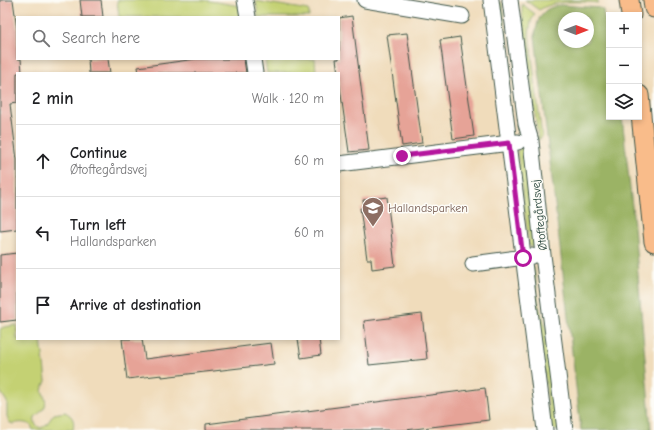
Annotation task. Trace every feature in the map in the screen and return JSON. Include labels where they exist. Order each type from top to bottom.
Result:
[{"type":"main road","points":[[629,0],[631,12]]},
{"type":"main road","points":[[653,0],[654,8]]},
{"type":"main road","points":[[642,120],[654,242]]},
{"type":"street","points":[[246,0],[248,16]]},
{"type":"street","points":[[365,0],[462,16]]},
{"type":"street","name":"Øtoftegårdsvej","points":[[491,0],[544,430]]},
{"type":"street","name":"Øtoftegårdsvej","points":[[510,0],[526,124],[531,141],[543,254],[565,430]]},
{"type":"street","points":[[253,60],[254,72]]},
{"type":"street","points":[[340,164],[531,141]]},
{"type":"street","points":[[473,264],[543,254]]},
{"type":"green space","points":[[117,0],[204,0],[241,6],[242,16],[119,16]]},
{"type":"green space","points":[[525,0],[598,0],[598,3],[559,3],[552,4],[539,10]]},
{"type":"green space","points":[[256,1],[309,10],[309,16],[258,16]]},
{"type":"green space","points":[[498,3],[502,3],[511,80],[510,83],[508,82]]},
{"type":"green space","points":[[522,4],[535,14],[531,21],[529,34],[542,137],[540,139],[538,139]]},
{"type":"green space","points":[[560,5],[600,8],[603,10],[606,21],[606,120],[622,120],[633,215],[651,430],[581,430],[535,36],[539,19],[548,9]]},
{"type":"green space","points":[[265,60],[315,60],[316,72],[267,72]]},
{"type":"green space","points":[[522,147],[526,151],[535,247],[529,246],[517,151]]},
{"type":"green space","points":[[532,266],[534,268],[539,307],[546,326],[561,430],[551,430]]},
{"type":"green space","points":[[16,325],[16,340],[41,340],[46,381],[42,390],[46,403],[44,408],[35,417],[35,424],[41,428],[46,425],[54,414],[65,412],[73,419],[73,430],[33,430],[29,424],[13,424],[9,422],[7,417],[7,402],[0,391],[0,329]]},
{"type":"building","points":[[0,0],[13,0],[16,22],[16,60],[21,60],[22,72],[16,72],[16,103],[10,104],[16,152],[16,229],[0,231]]},
{"type":"building","points":[[80,0],[101,0],[103,16],[82,16]]},
{"type":"building","points":[[352,16],[369,150],[349,152],[340,88],[340,72],[338,72],[336,60],[340,60],[340,18]]},
{"type":"building","points":[[407,33],[422,143],[402,146],[387,35]]},
{"type":"building","points":[[460,37],[474,136],[453,139],[440,40]]},
{"type":"building","points":[[88,60],[108,60],[110,72],[89,72]]},
{"type":"building","points":[[189,60],[244,60],[246,72],[139,72],[138,67]]},
{"type":"building","points":[[387,197],[395,266],[372,269],[371,259],[367,259],[360,208],[364,208],[363,200]]},
{"type":"building","points":[[16,253],[16,320],[0,322],[0,255]]},
{"type":"building","points":[[422,314],[427,359],[369,365],[364,321]]},
{"type":"building","points":[[122,340],[142,340],[145,359],[271,343],[274,364],[162,377],[162,375],[127,379]]},
{"type":"building","points":[[298,340],[319,340],[321,355],[301,358]]},
{"type":"building","points":[[485,388],[489,420],[406,430],[206,430],[206,424]]},
{"type":"place","name":"Hallandsparken","points":[[373,228]]},
{"type":"route","points":[[402,156],[509,143],[523,258]]}]
